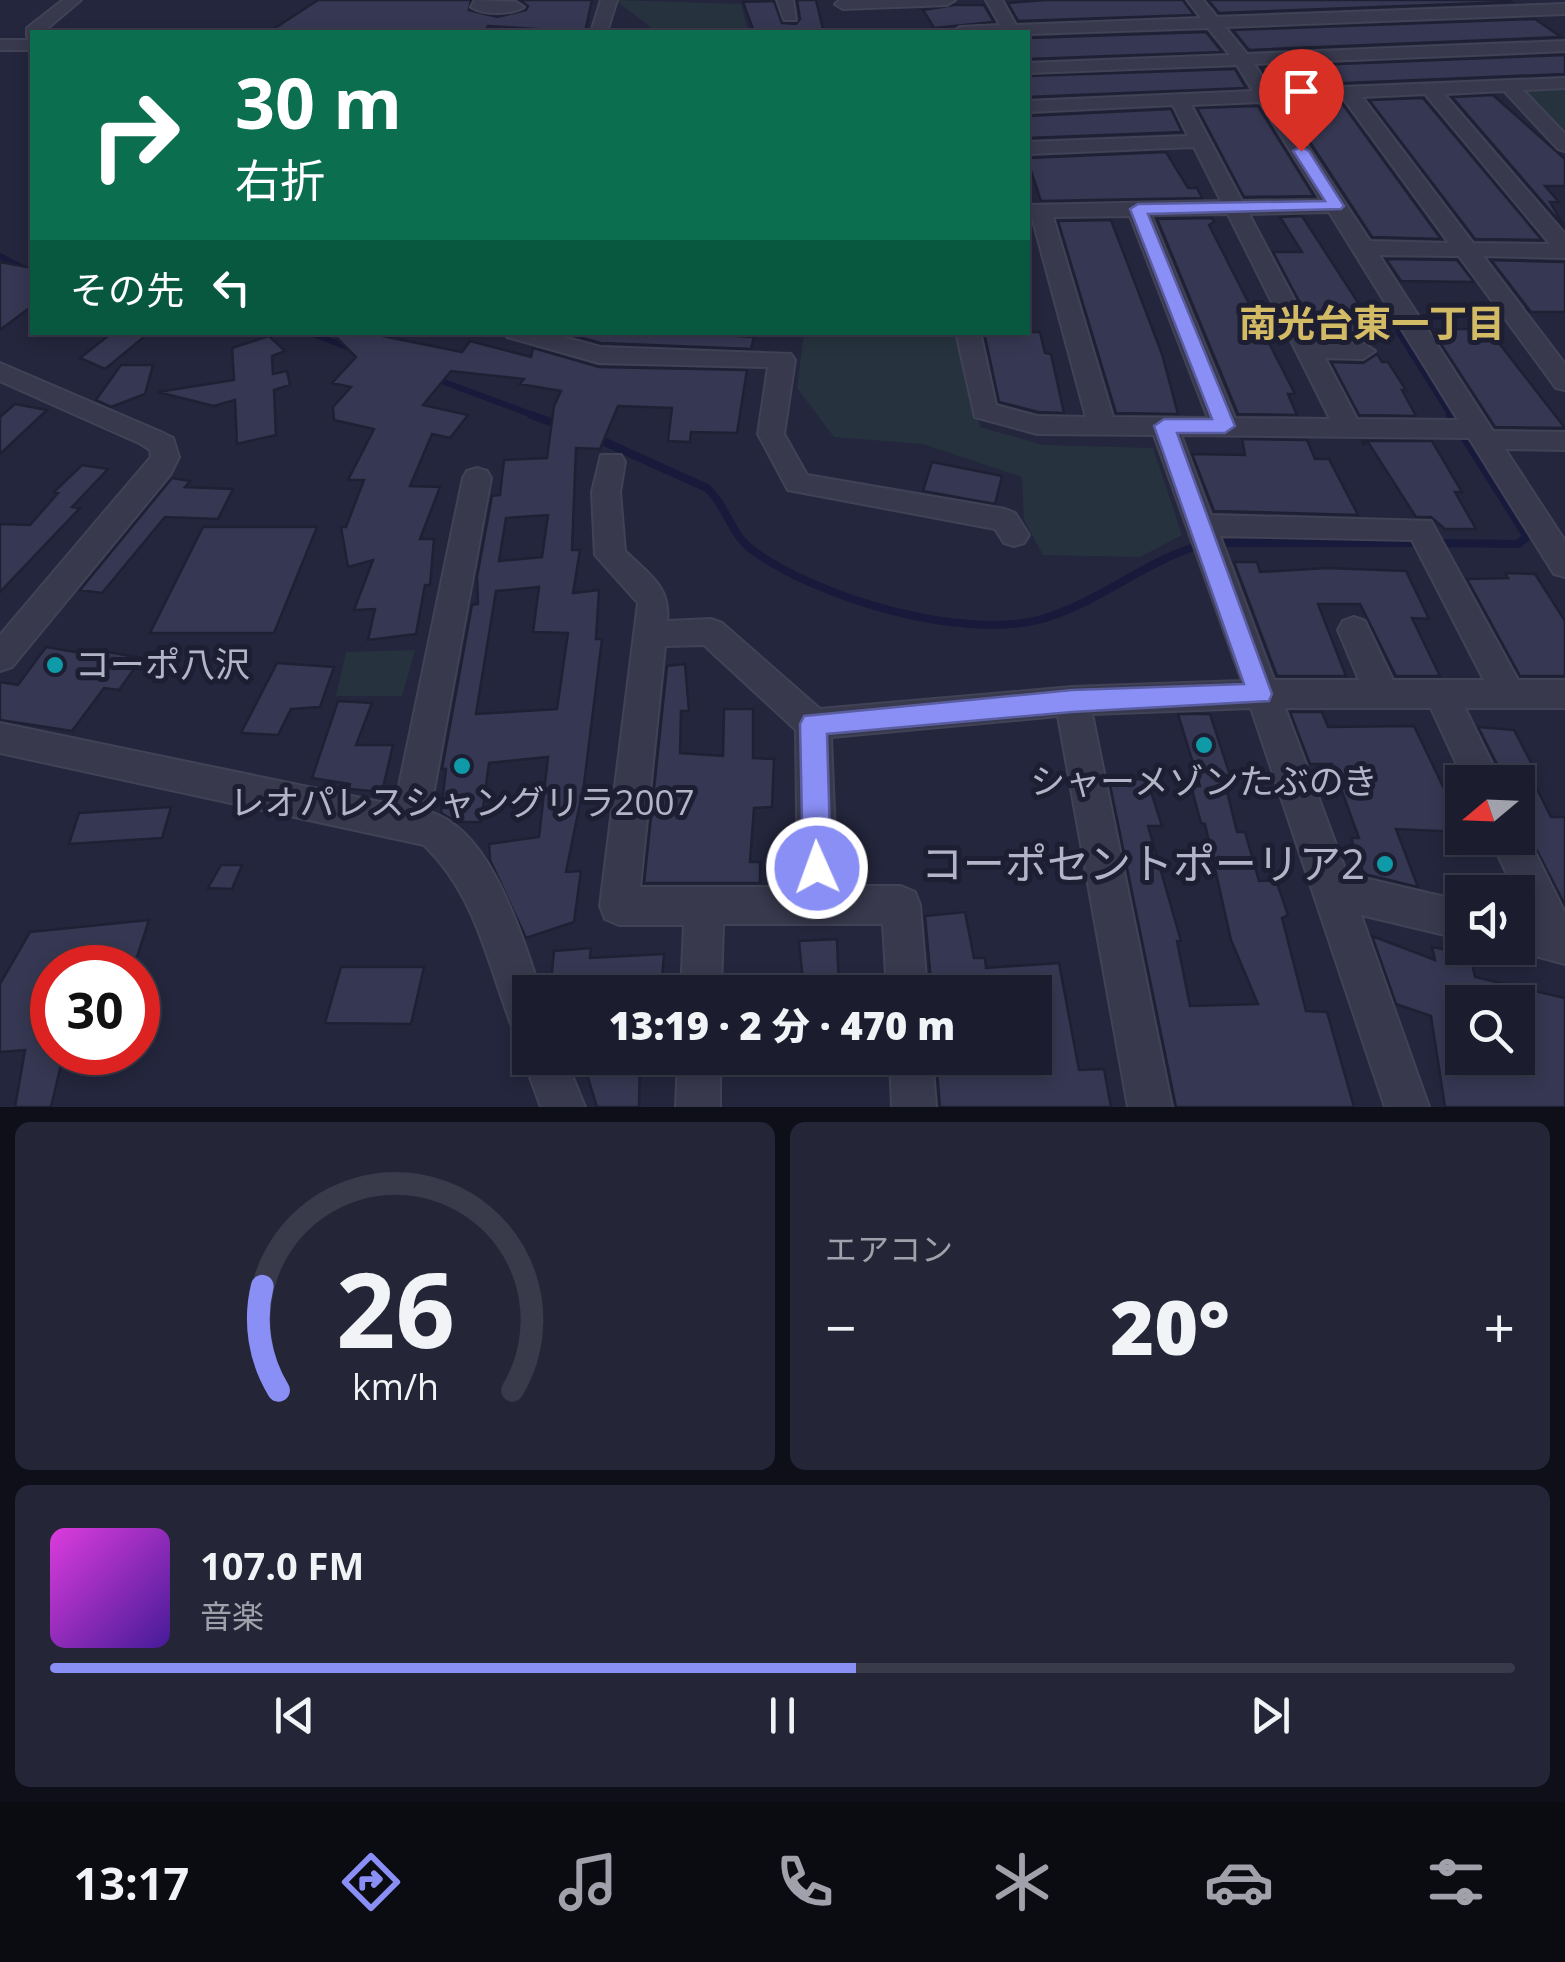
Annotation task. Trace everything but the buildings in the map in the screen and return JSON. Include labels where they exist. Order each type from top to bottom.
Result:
[{"type":"street","points":[[37,30],[73,0]]},
{"type":"street","points":[[483,0],[480,7],[515,9]]},
{"type":"street","points":[[600,30],[609,0]]},
{"type":"street","points":[[840,7],[947,0]]},
{"type":"street","points":[[994,0],[1010,30]]},
{"type":"street","points":[[1195,0],[1243,60],[1407,318],[1468,432],[1560,551]]},
{"type":"street","points":[[1470,0],[1486,12]]},
{"type":"street","points":[[1030,30],[1565,9]]},
{"type":"street","points":[[1384,16],[1466,88]]},
{"type":"street","points":[[1030,65],[1565,46]]},
{"type":"street","points":[[1030,67],[1053,104]]},
{"type":"street","points":[[1030,106],[1565,83]]},
{"type":"street","points":[[1509,86],[1565,145]]},
{"type":"street","points":[[1430,89],[1565,250]]},
{"type":"street","points":[[1349,93],[1565,382]]},
{"type":"street","points":[[1179,100],[1348,427]]},
{"type":"street","points":[[1030,148],[1200,141]]},
{"type":"street","points":[[1102,425],[1034,211],[1336,206]]},
{"type":"street","points":[[1138,209],[1225,426]]},
{"type":"street","points":[[1362,248],[1565,250]]},
{"type":"street","points":[[527,335],[599,355],[782,360]]},
{"type":"street","points":[[785,335],[772,434],[798,484],[1004,520],[1014,535]]},
{"type":"street","points":[[969,335],[984,412],[1037,425],[1348,427],[1565,441]]},
{"type":"street","points":[[1309,350],[1363,350]]},
{"type":"street","points":[[0,371],[150,438],[163,445],[165,456],[160,468],[0,658]]},
{"type":"street","points":[[1164,426],[1260,694],[1336,890],[1407,1107]]},
{"type":"street","points":[[611,462],[606,492],[610,554],[654,600],[619,906],[902,905],[906,975]]},
{"type":"street","points":[[409,824],[477,478]]},
{"type":"street","points":[[1205,536],[1421,529],[1508,694]]},
{"type":"street","points":[[1354,630],[1382,694]]},
{"type":"street","points":[[650,634],[711,632],[813,724],[818,904]]},
{"type":"street","points":[[813,724],[1072,701],[1260,694],[1565,694]]},
{"type":"street","points":[[1441,694],[1475,765]]},
{"type":"street","points":[[1072,701],[1150,1107]]},
{"type":"street","points":[[0,738],[434,830],[455,846],[477,877],[514,975]]},
{"type":"street","points":[[1518,855],[1562,944]]},
{"type":"street","points":[[1336,890],[1445,916]]},
{"type":"street","points":[[702,975],[704,905]]},
{"type":"street","points":[[1535,937],[1562,944]]},
{"type":"street","points":[[550,1075],[562,1107]]},
{"type":"street","points":[[698,1107],[699,1075]]},
{"type":"street","points":[[912,1075],[914,1107]]},
{"type":"shaded area","points":[[615,0],[741,4],[748,30],[654,30]]},
{"type":"shaded area","points":[[1565,87],[1565,140],[1520,94],[1523,89]]},
{"type":"shaded area","points":[[804,335],[959,335],[980,427],[1043,445],[1153,448],[1182,535],[1140,557],[1043,555],[1024,520],[1022,477],[923,444],[834,437],[797,388]]},
{"type":"shaded area","points":[[415,650],[402,696],[336,696],[346,652]]},
{"type":"waterway","points":[[0,256],[30,272]]},
{"type":"waterway","points":[[1452,417],[1391,320],[1536,309]]},
{"type":"waterway","points":[[316,335],[352,349]]},
{"type":"waterway","points":[[436,379],[538,417]]},
{"type":"waterway","points":[[531,415],[559,425]]},
{"type":"waterway","points":[[1435,543],[1518,544],[1527,537],[1450,415]]},
{"type":"waterway","points":[[596,438],[707,488],[744,543],[779,567],[851,598],[932,619],[972,624],[1042,619],[1201,545]]},
{"type":"waterway","points":[[1215,543],[1421,543]]},
{"type":"place","name":"コーポ八沢","points":[[55,665]]},
{"type":"place","name":"シャーメゾンたぶのき","points":[[1204,745]]},
{"type":"place","name":"レオパレスシャングリラ2007","points":[[462,766]]},
{"type":"place","name":"コーポセントポーリア2","points":[[1385,864]]},
{"type":"district","name":"南光台東一丁目","points":[[1372,324]]},
{"type":"route","points":[[817,868],[813,724],[1072,701],[1260,694],[1164,426],[1225,426],[1138,209],[1336,206],[1301,151]]}]
